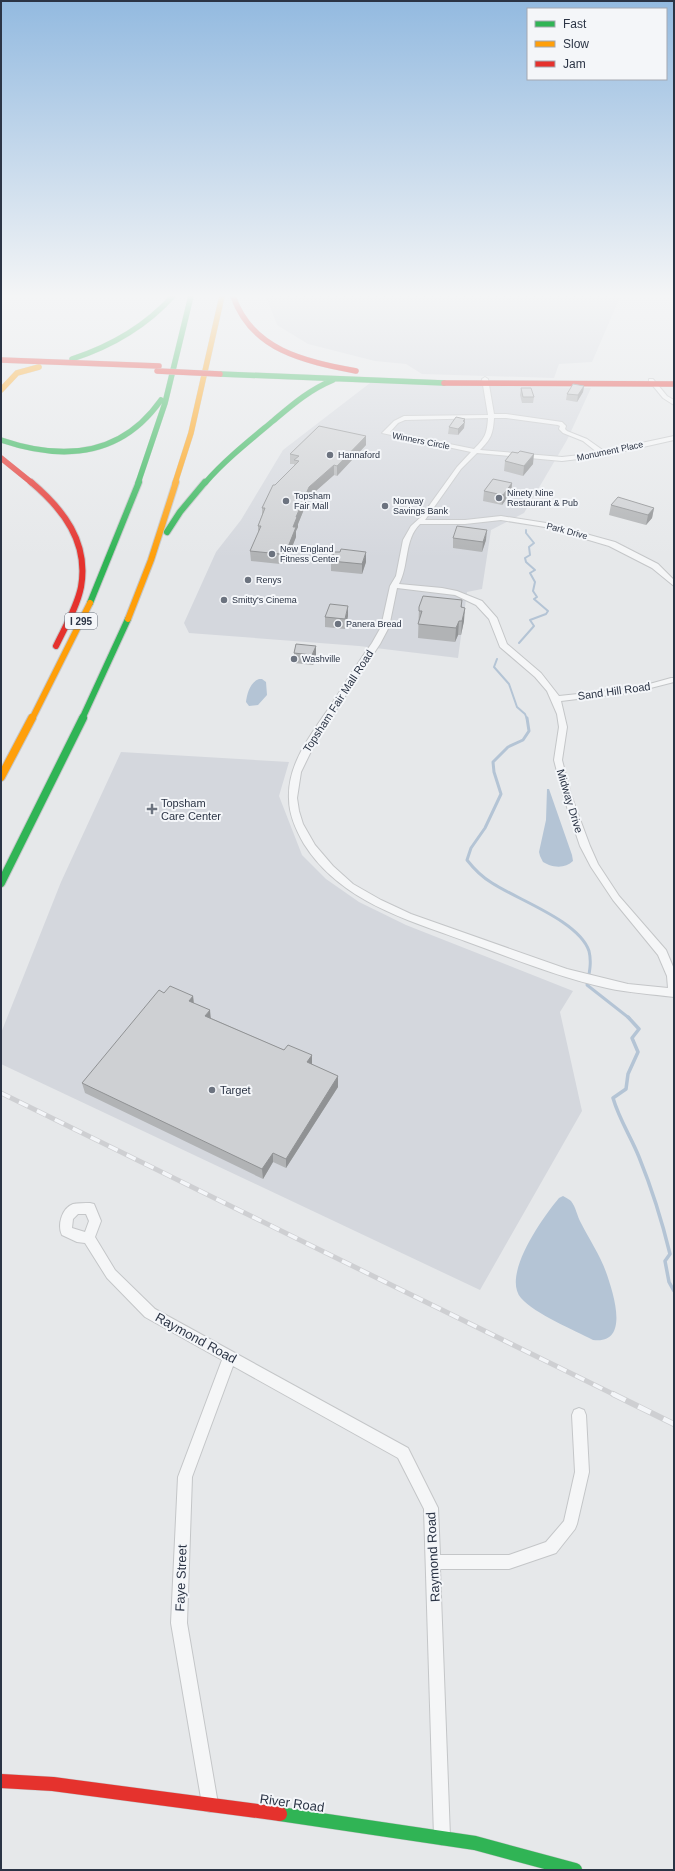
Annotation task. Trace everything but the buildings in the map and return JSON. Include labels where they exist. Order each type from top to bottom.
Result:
[{"type":"main road","points":[[1,883],[73,739],[130,614],[151,560],[191,433],[202,383]]},
{"type":"main road","points":[[310,392],[312,383]]},
{"type":"main road","points":[[151,560],[160,549],[168,530],[182,508],[203,482],[226,460],[310,392],[325,383]]},
{"type":"main road","points":[[1,440],[21,448],[40,451],[87,449],[106,444],[122,438],[142,424],[151,415],[170,386]]},
{"type":"main road","name":"I 295","points":[[1,777],[56,673],[93,596],[141,476],[170,386]]},
{"type":"main road","points":[[1,458],[66,516],[77,532],[83,550],[84,566],[81,586],[50,658]]},
{"type":"main road","points":[[12,756],[8,749],[38,685]]},
{"type":"main road","name":"River Road","points":[[1,1781],[53,1784],[210,1804],[442,1837],[575,1870]]},
{"type":"street","name":"Topsham Fair Mall Road","points":[[486,383],[491,417],[490,432],[487,438],[459,468],[431,508],[414,526],[407,540],[403,566],[400,576],[394,586],[385,627],[376,644],[306,749],[295,774],[293,798],[299,824],[309,845],[322,861],[350,886],[373,900],[446,930],[551,968],[628,988],[674,993]]},
{"type":"street","points":[[654,383],[665,397],[674,403]]},
{"type":"street","points":[[491,417],[506,416],[560,423],[564,426],[562,429],[565,432],[585,440],[603,454]]},
{"type":"street","name":"Winners Circle","points":[[474,451],[385,433],[396,422],[404,418],[491,417]]},
{"type":"street","name":"Monument Place","points":[[474,451],[562,459],[603,454],[674,438]]},
{"type":"street","points":[[431,508],[437,516],[448,522]]},
{"type":"street","name":"Park Drive","points":[[418,522],[448,522],[506,518],[546,525],[612,544],[637,555],[655,566],[674,584]]},
{"type":"street","name":"Midway Drive","points":[[394,586],[442,590],[457,593],[479,603],[493,618],[504,645],[538,675],[556,699],[561,714],[562,727],[558,760],[567,795],[585,846],[594,866],[613,893],[662,953],[672,976],[674,993]]},
{"type":"street","name":"Sand Hill Road","points":[[556,699],[635,690],[672,680]]},
{"type":"street","name":"Raymond Road","points":[[89,1238],[111,1274],[150,1313],[403,1453],[431,1508],[442,1837]]},
{"type":"street","name":"Faye Street","points":[[210,1804],[179,1623],[185,1477],[230,1357]]},
{"type":"street","points":[[434,1562],[509,1562],[551,1548],[570,1524],[582,1472],[579,1415]]},
{"type":"shaded area","name":"Topsham Fair Mall","points":[[370,383],[591,388],[567,440],[524,513],[491,530],[482,589],[467,592],[458,658],[359,646],[189,633],[184,623],[216,552],[241,520],[283,450]]},
{"type":"shaded area","points":[[121,752],[289,762],[279,796],[302,855],[326,879],[359,902],[406,925],[573,991],[560,1012],[582,1111],[480,1290],[1,1064],[1,1033],[61,882]]},
{"type":"water","points":[[259,679],[266,682],[267,695],[258,705],[249,706],[246,702],[248,692],[251,685]]},
{"type":"water","points":[[547,789],[549,789],[573,861],[568,865],[559,867],[543,862],[539,852],[546,820]]},
{"type":"water","points":[[563,1196],[571,1201],[574,1206],[598,1253],[609,1281],[615,1304],[616,1326],[612,1334],[605,1339],[593,1340],[545,1316],[527,1304],[521,1298],[516,1288],[516,1275],[520,1261],[527,1246],[544,1218],[559,1198]]},
{"type":"waterway","points":[[519,643],[534,626],[530,620],[546,614],[548,611],[534,599],[537,597],[533,591],[535,582],[530,573],[535,570],[526,562],[525,558],[530,555],[529,547],[534,543],[526,533],[526,530]]},
{"type":"waterway","points":[[497,659],[494,667],[509,684],[517,707],[525,714],[527,719]]},
{"type":"waterway","points":[[527,718],[529,731],[523,740],[508,747],[493,762],[494,772],[501,794],[485,828],[471,848],[467,860],[472,867],[488,881],[546,912],[573,930],[583,940],[589,951],[590,964],[587,985],[629,1018]]},
{"type":"waterway","points":[[629,1018],[639,1029],[632,1038],[638,1052],[628,1074],[626,1089],[613,1098],[618,1113],[639,1157],[664,1229],[670,1254],[665,1261],[669,1282],[674,1291]]},
{"type":"railway","points":[[1,1093],[615,1395]]},
{"type":"railway","points":[[613,1394],[674,1424]]},
{"type":"traffic: fast","points":[[90,603],[141,476],[165,403],[170,383]]},
{"type":"traffic: fast","points":[[167,532],[195,493],[228,459],[301,398],[316,387],[325,383]]},
{"type":"traffic: fast","points":[[1,440],[17,446],[53,452],[71,452],[106,445],[122,438],[137,428],[161,400]]},
{"type":"traffic: fast","points":[[1,883],[73,739],[128,619]]},
{"type":"traffic: fast","points":[[280,1814],[475,1843],[575,1870]]},
{"type":"traffic: slow","points":[[1,390],[7,383]]},
{"type":"traffic: slow","points":[[128,619],[151,560],[191,433],[202,383]]},
{"type":"traffic: slow","points":[[1,777],[56,673],[90,603]]},
{"type":"traffic: jam","points":[[516,383],[674,384]]},
{"type":"traffic: jam","points":[[1,458],[48,497],[62,512],[73,529],[80,546],[83,566],[81,587],[73,609],[56,646]]},
{"type":"traffic: jam","points":[[1,1781],[53,1784],[280,1814]]},
{"type":"place","name":"Hannaford","points":[[330,455]]},
{"type":"place","name":"Ninety Nine Restaurant & Pub","points":[[499,498]]},
{"type":"place","name":"Topsham Fair Mall","points":[[286,501]]},
{"type":"place","name":"Norway Savings Bank","points":[[385,506]]},
{"type":"place","name":"New England Fitness Center","points":[[272,554]]},
{"type":"place","name":"Renys","points":[[248,580]]},
{"type":"place","name":"Smitty's Cinema","points":[[224,600]]},
{"type":"place","name":"Panera Bread","points":[[338,624]]},
{"type":"place","name":"Washville","points":[[294,659]]},
{"type":"place","name":"Topsham Care Center","points":[[152,809]]},
{"type":"place","name":"Target","points":[[212,1090]]}]
